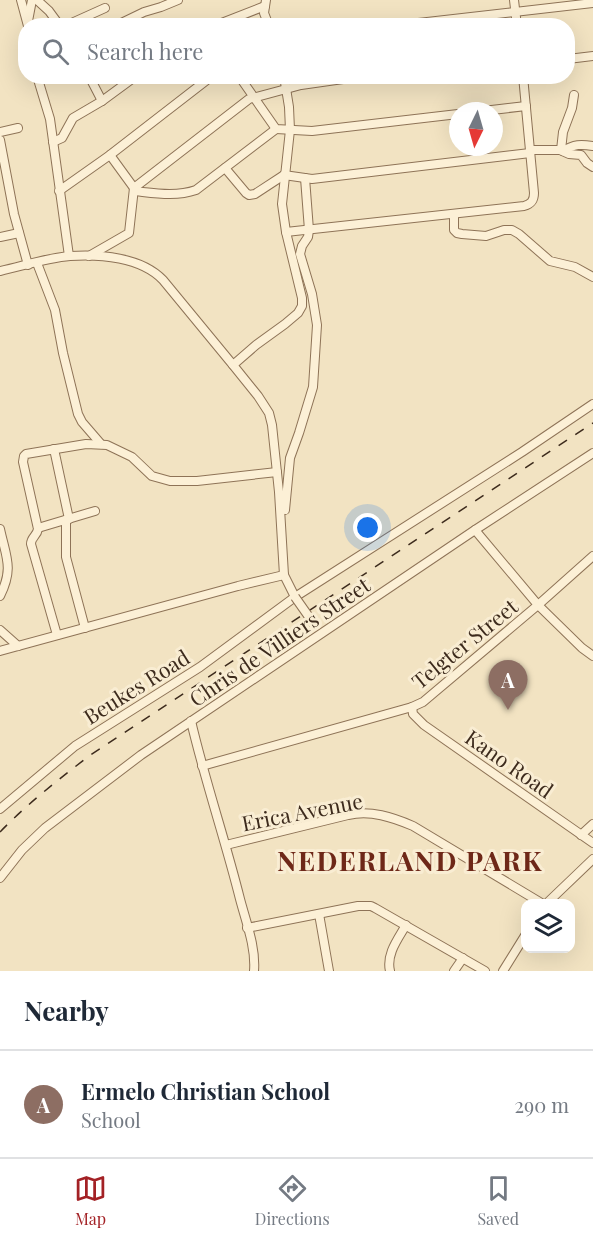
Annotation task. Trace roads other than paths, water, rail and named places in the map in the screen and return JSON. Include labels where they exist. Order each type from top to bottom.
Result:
[{"type":"street","points":[[21,0],[26,18]]},
{"type":"street","points":[[29,18],[32,0]]},
{"type":"street","points":[[37,0],[54,18]]},
{"type":"street","points":[[132,18],[178,0]]},
{"type":"street","points":[[514,0],[516,18]]},
{"type":"street","points":[[232,18],[265,3]]},
{"type":"street","points":[[458,18],[593,3]]},
{"type":"street","points":[[83,18],[105,8]]},
{"type":"street","points":[[575,58],[593,56]]},
{"type":"street","points":[[39,84],[53,142],[69,256]]},
{"type":"street","points":[[93,84],[102,101]]},
{"type":"street","points":[[53,142],[62,138],[73,118],[125,84]]},
{"type":"street","points":[[59,191],[202,84]]},
{"type":"street","points":[[244,84],[276,129]]},
{"type":"street","points":[[233,365],[301,309],[302,298],[286,232],[282,204],[290,130],[286,84]]},
{"type":"street","points":[[134,190],[244,102],[253,97],[287,88],[313,84]]},
{"type":"street","points":[[286,232],[530,204],[534,199],[534,193],[524,84]]},
{"type":"street","points":[[562,151],[563,132],[574,95]]},
{"type":"street","points":[[503,109],[526,106]]},
{"type":"street","points":[[134,190],[166,194],[190,192],[199,188],[276,129],[312,131],[449,115]]},
{"type":"street","points":[[0,132],[18,128]]},
{"type":"street","points":[[0,140],[27,265]]},
{"type":"street","points":[[562,151],[580,144],[593,146]]},
{"type":"street","points":[[225,168],[249,195],[255,194],[285,173],[312,178],[530,152],[562,151],[581,155],[593,167]]},
{"type":"street","points":[[88,256],[129,233],[134,190],[110,155]]},
{"type":"street","points":[[281,523],[285,512],[290,458],[313,387],[317,325],[312,294],[300,254],[309,230],[305,178]]},
{"type":"street","points":[[454,214],[454,229],[458,234],[486,236],[512,230],[550,261],[575,267],[593,277]]},
{"type":"street","points":[[0,237],[19,233]]},
{"type":"street","points":[[0,271],[69,256],[88,256],[129,260],[153,270],[163,280],[258,396],[269,413],[278,472],[284,575],[295,597],[321,634]]},
{"type":"street","points":[[37,263],[55,310],[78,414],[100,444]]},
{"type":"street","name":"Beukes Road","points":[[0,810],[75,746],[200,667],[295,597],[593,404]]},
{"type":"street","points":[[57,635],[31,544],[38,528],[23,462],[26,454],[86,444],[100,444],[127,454],[152,476],[165,480],[197,481],[278,472]]},
{"type":"street","points":[[54,449],[67,520],[66,557],[85,628]]},
{"type":"street","name":"Chris de Villiers Street","points":[[0,878],[22,850],[59,816],[141,755],[593,453]]},
{"type":"street","points":[[38,528],[95,511]]},
{"type":"street","points":[[0,529],[9,570],[0,596]]},
{"type":"street","points":[[475,530],[538,605],[593,656]]},
{"type":"street","name":"Telgter Street","points":[[202,766],[423,702],[538,605],[593,555]]},
{"type":"street","points":[[0,651],[284,575]]},
{"type":"street","points":[[0,630],[18,646]]},
{"type":"street","name":"Kano Road","points":[[412,707],[413,714],[424,725],[593,843]]},
{"type":"street","points":[[191,721],[247,928],[254,959],[254,971]]},
{"type":"street","name":"Erica Avenue","points":[[226,845],[348,815],[374,814],[413,826],[537,899]]},
{"type":"street","points":[[581,835],[593,824]]},
{"type":"street","points":[[548,899],[593,859]]},
{"type":"street","points":[[247,928],[358,906],[370,906],[485,971]]},
{"type":"street","points":[[319,914],[329,971]]},
{"type":"street","points":[[390,971],[390,955],[406,925]]},
{"type":"street","points":[[503,971],[521,941]]},
{"type":"street","points":[[453,971],[463,958]]},
{"type":"railway","points":[[0,832],[54,783],[89,756],[593,423]]},
{"type":"place","name":"Ermelo Christian School","points":[[508,710]]},
{"type":"district","name":"NEDERLAND PARK","points":[[410,860]]}]
